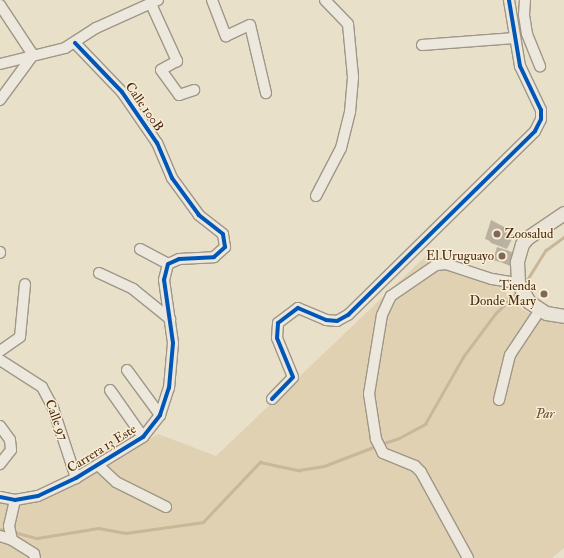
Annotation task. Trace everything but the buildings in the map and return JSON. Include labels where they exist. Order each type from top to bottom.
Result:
[{"type":"main road","points":[[559,315],[540,310],[529,302],[518,282],[516,262],[522,244],[535,231],[564,213]]},
{"type":"street","points":[[2,0],[0,4],[33,55]]},
{"type":"street","points":[[212,0],[226,36],[250,25],[266,93]]},
{"type":"street","points":[[316,196],[341,148],[350,112],[353,77],[348,24],[325,0]]},
{"type":"street","points":[[272,399],[293,377],[276,331],[278,323],[298,308],[326,320],[337,321],[348,315],[446,222],[535,131],[542,119],[538,99],[520,66],[509,0]]},
{"type":"street","points":[[525,0],[524,15],[528,34],[540,67]]},
{"type":"street","points":[[0,64],[33,55],[58,51],[75,43],[96,28],[154,2],[177,60],[161,70],[179,95],[194,90]]},
{"type":"street","points":[[422,45],[515,38]]},
{"type":"street","name":"Calle 100B","points":[[75,43],[122,92],[157,143],[172,178],[199,215],[223,234],[225,247],[214,257],[179,260],[168,264]]},
{"type":"street","points":[[0,100],[33,55]]},
{"type":"street","points":[[140,249],[168,264]]},
{"type":"street","name":"Carrera 13 Este","points":[[0,497],[15,500],[38,496],[76,478],[143,437],[160,415],[169,388],[173,343],[164,280],[168,264]]},
{"type":"street","points":[[468,558],[421,472],[415,466],[383,454],[376,439],[369,394],[382,315],[390,296],[436,265],[446,264],[492,279],[518,282]]},
{"type":"street","points":[[99,273],[133,289],[170,319]]},
{"type":"street","points":[[0,351],[20,337],[25,284]]},
{"type":"street","points":[[499,400],[510,355],[540,310]]},
{"type":"street","name":"Calle 97","points":[[0,360],[42,387],[53,408],[76,478]]},
{"type":"street","points":[[127,370],[160,415]]},
{"type":"street","points":[[110,390],[143,437]]},
{"type":"street","points":[[0,426],[10,440],[11,450],[0,464]]},
{"type":"street","points":[[98,465],[116,482],[166,507]]},
{"type":"street","points":[[12,540],[9,526],[15,500]]},
{"type":"street","points":[[0,536],[12,540],[34,554],[35,558]]},
{"type":"green space","name":"Par","points":[[428,254],[501,287],[523,310],[543,318],[564,319],[564,548],[552,558],[0,558],[0,501],[51,496],[83,481],[158,434],[216,456]]},
{"type":"waterway","points":[[525,283],[546,250],[564,237]]},
{"type":"waterway","points":[[381,444],[399,438],[425,424],[463,357],[495,314],[516,293]]},
{"type":"waterway","points":[[14,532],[37,538],[98,528],[126,533],[203,522],[260,462],[299,470],[324,466],[376,446]]},
{"type":"waterway","points":[[0,529],[7,531]]},
{"type":"cycle path","points":[[272,399],[293,377],[277,338],[278,323],[298,308],[326,320],[337,321],[348,315],[535,131],[541,119],[541,110],[520,66],[509,0]]},
{"type":"cycle path","points":[[0,497],[15,500],[38,496],[76,478],[143,437],[160,415],[169,388],[173,343],[164,280],[168,264],[179,259],[214,257],[225,247],[223,234],[199,215],[172,178],[157,143],[122,92],[75,43]]},
{"type":"place","name":"Zoosalud","points":[[497,234]]},
{"type":"place","name":"El Uruguayo","points":[[502,256]]},
{"type":"place","name":"Tienda Donde Mary","points":[[544,294]]}]
